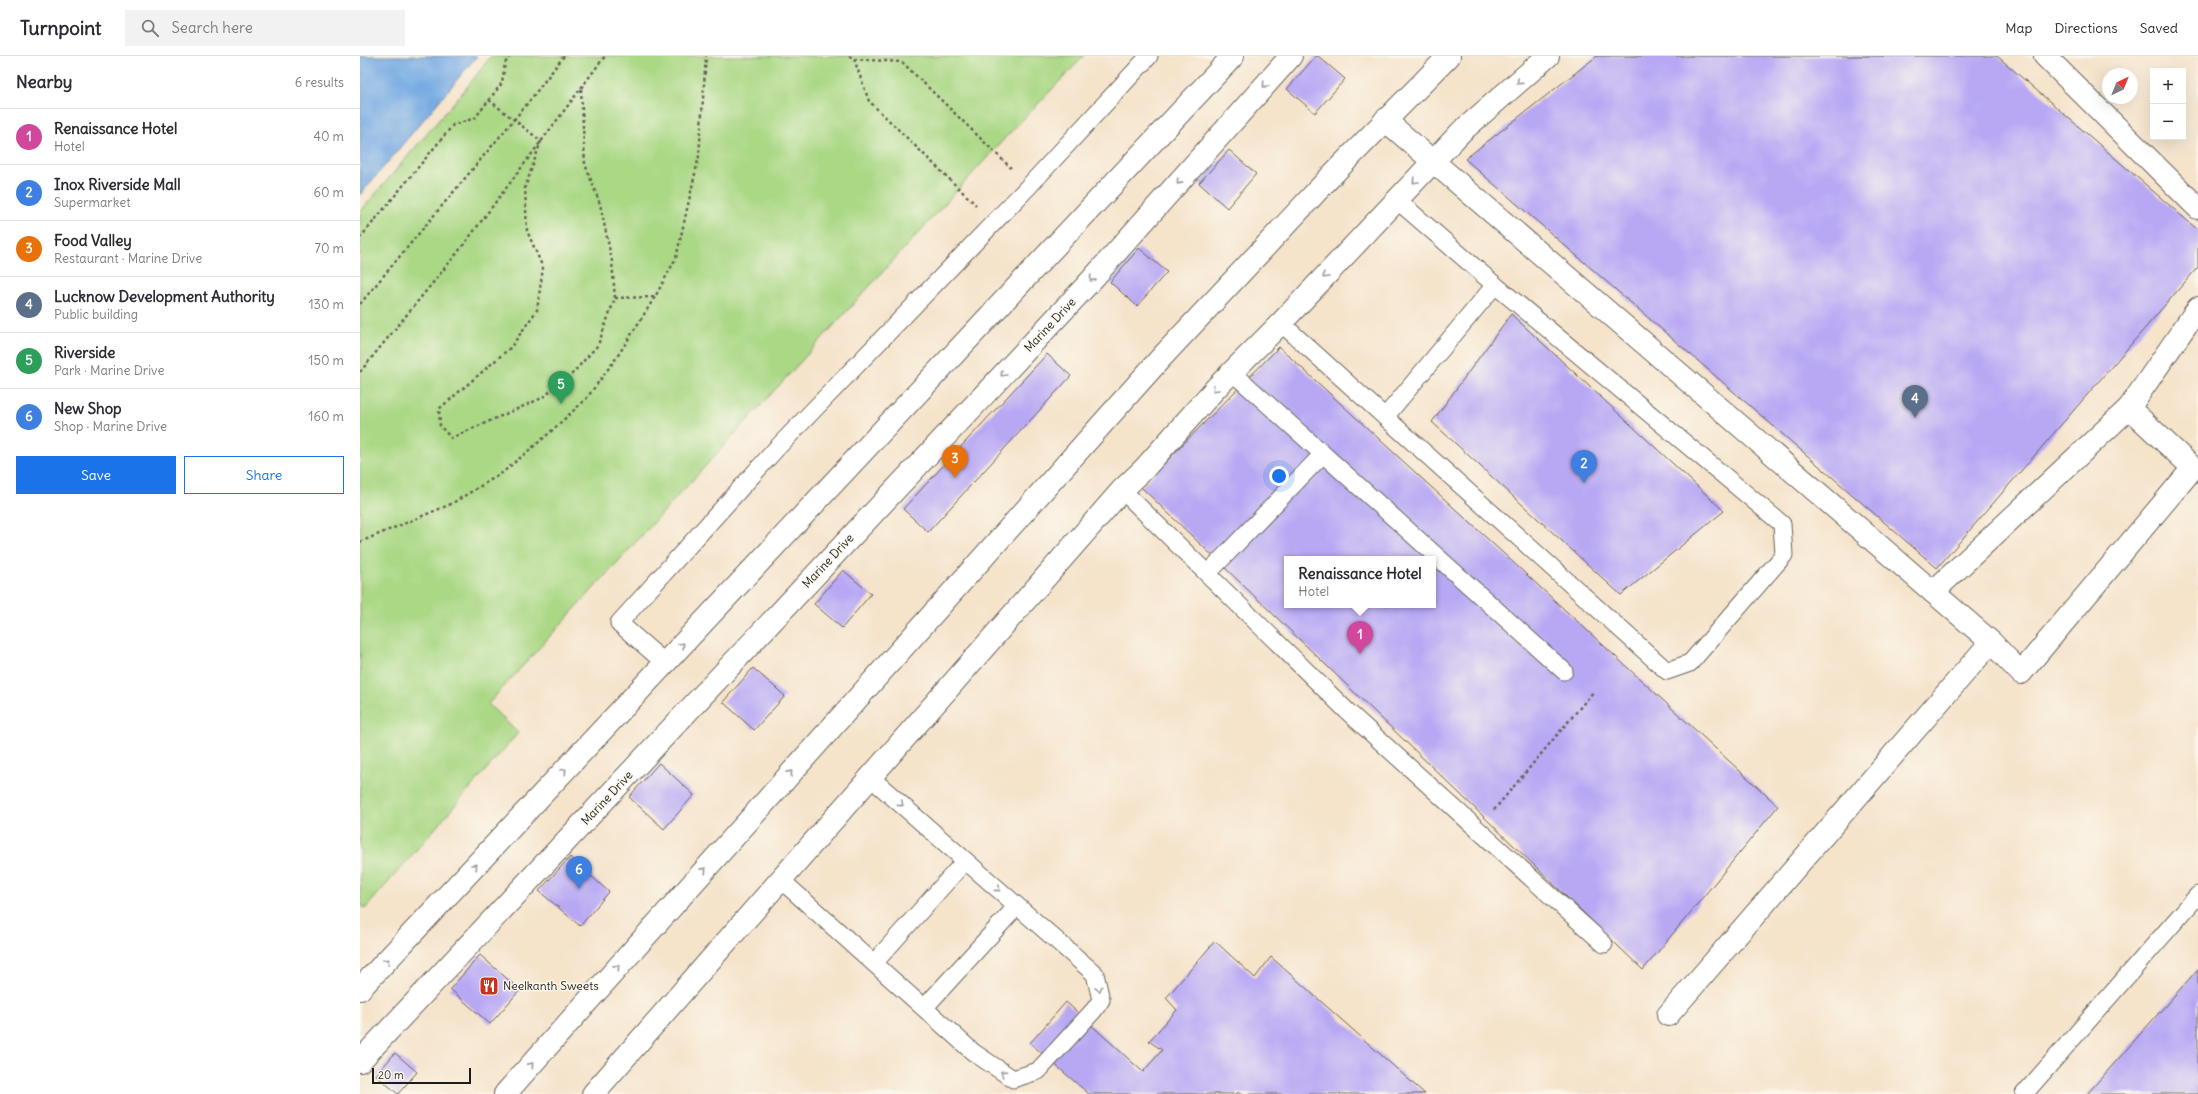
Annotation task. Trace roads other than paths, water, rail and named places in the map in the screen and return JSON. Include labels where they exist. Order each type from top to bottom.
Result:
[{"type":"street","points":[[360,989],[1233,56]]},
{"type":"street","name":"Marine Drive","points":[[360,1062],[1087,285],[1291,56]]},
{"type":"street","points":[[505,1094],[1160,359],[1385,120],[1449,56]]},
{"type":"street","points":[[593,1094],[1122,490],[1144,469],[1232,372],[1281,323],[1461,132],[1548,56]]},
{"type":"street","points":[[2045,56],[2198,208]]},
{"type":"street","points":[[1385,120],[1991,642],[2021,673],[2193,468],[2129,408]]},
{"type":"street","points":[[1933,592],[2129,408],[2198,308]]},
{"type":"street","points":[[1668,1015],[1991,642]]},
{"type":"lane","points":[[665,662],[620,623],[776,450],[1029,186],[1149,56]]},
{"type":"lane","points":[[1281,323],[1667,671],[1690,663],[1784,555],[1782,524],[1495,285],[1397,200]]},
{"type":"lane","points":[[1385,418],[1495,285]]},
{"type":"lane","points":[[1232,372],[1564,671]]},
{"type":"lane","points":[[1208,573],[1324,454]]},
{"type":"lane","points":[[1122,490],[1348,711],[1604,944]]},
{"type":"lane","points":[[781,880],[973,1052],[1012,1079],[1038,1071],[1049,1060],[1101,1000],[1095,974],[871,778]]},
{"type":"lane","points":[[874,963],[965,861]]},
{"type":"lane","points":[[2024,1094],[2198,895]]},
{"type":"lane","points":[[924,1008],[1017,906]]},
{"type":"water","points":[[360,56],[477,56],[360,195]]},
{"type":"place","name":"Riverside","points":[[561,404]]},
{"type":"place","name":"Lucknow Development Authority","points":[[1915,418]]},
{"type":"place","name":"Food Valley","points":[[955,478]]},
{"type":"place","name":"Inox Riverside Mall","points":[[1584,483]]},
{"type":"place","name":"Renaissance Hotel","points":[[1360,654]]},
{"type":"place","name":"New Shop","points":[[579,889]]},
{"type":"place","name":"Neelkanth Sweets","points":[[489,986]]}]
